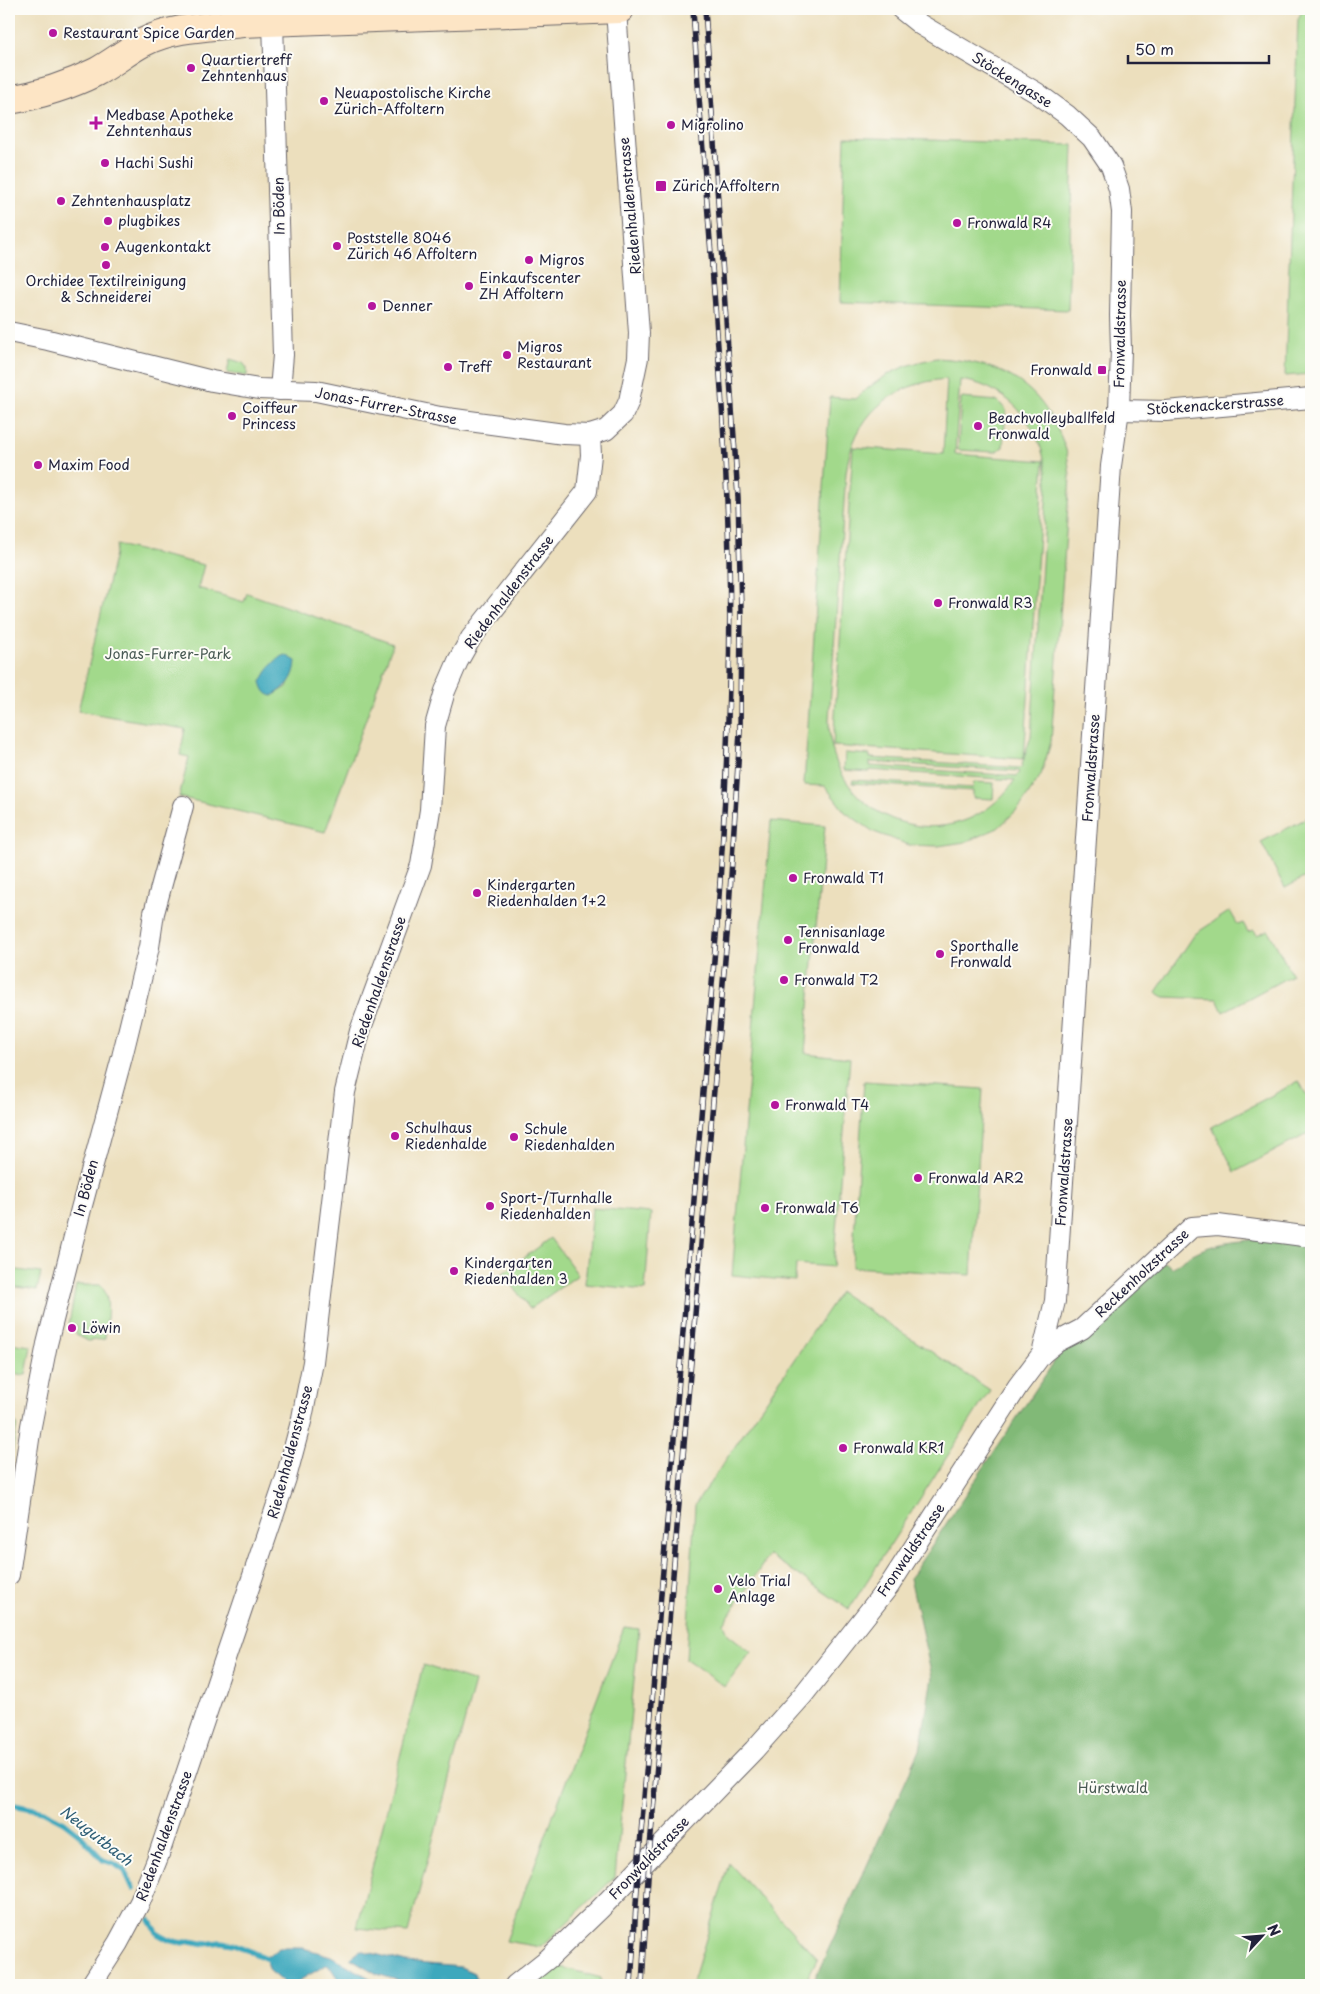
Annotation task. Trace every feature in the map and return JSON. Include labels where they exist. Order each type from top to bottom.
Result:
[{"type":"street","points":[[9,100],[38,95],[70,83],[96,72],[145,42],[168,33],[192,28],[262,18],[618,9]]},
{"type":"street","name":"Riedenhaldenstrasse","points":[[91,1985],[118,1944],[140,1902],[164,1841],[295,1446],[313,1362],[345,1092],[360,1031],[421,864],[430,810],[435,726],[444,691],[458,661],[472,638],[587,491],[590,469],[590,435],[606,430],[623,414],[629,401],[638,358],[638,311],[618,9]]},
{"type":"street","name":"Stöckengasse","points":[[901,9],[921,25],[1037,93],[1068,115],[1092,138],[1111,166]]},
{"type":"street","name":"In Böden","points":[[262,18],[283,345],[280,390]]},
{"type":"street","name":"Fronwaldstrasse","points":[[515,1985],[549,1958],[638,1871],[754,1750],[802,1695],[890,1586],[1018,1386],[1042,1354],[1055,1301],[1057,1279],[1111,466],[1118,410],[1121,350],[1122,212],[1119,189],[1111,166]]},
{"type":"street","name":"Jonas-Furrer-Strasse","points":[[9,332],[48,340],[212,382],[259,390],[316,391],[440,417],[564,434],[590,435]]},
{"type":"street","name":"Stöckenackerstrasse","points":[[1118,410],[1166,411],[1311,398]]},
{"type":"street","name":"In Böden","points":[[9,1575],[31,1426],[47,1344],[122,1056],[149,947],[154,913],[183,806]]},
{"type":"street","name":"Reckenholzstrasse","points":[[1042,1354],[1057,1342],[1082,1329],[1192,1227],[1218,1225],[1311,1237]]},
{"type":"green space","points":[[1303,9],[1311,9],[1311,374],[1285,376],[1298,19]]},
{"type":"green space","name":"Fronwald R4","points":[[845,137],[1073,145],[1068,310],[840,302]]},
{"type":"green space","name":"Fronwald R3","points":[[937,358],[989,367],[1005,373],[1032,392],[1043,405],[1062,439],[1066,450],[1070,477],[1051,742],[1041,775],[1020,807],[998,828],[965,842],[938,846],[909,845],[874,832],[845,812],[825,786],[804,785],[830,397],[855,399],[883,377]],"holes":[[[947,379],[943,454],[853,447],[833,746],[1024,759],[1021,768],[870,758],[870,755],[845,753],[844,770],[869,772],[870,770],[1015,780],[990,807],[961,822],[930,827],[899,822],[871,807],[849,785],[834,755],[829,719],[846,473],[850,453],[866,419],[878,406],[892,395],[909,387],[927,382]],[[960,380],[979,384],[997,392],[1012,403],[1024,416],[1034,432],[1041,449],[1046,468],[1047,487],[1031,736],[1024,758],[1044,461],[955,454]],[[870,762],[1020,772],[1017,776],[870,766]]]},
{"type":"green space","points":[[230,359],[243,363],[247,368],[247,376],[227,373]]},
{"type":"green space","name":"Beachvolleyballfeld Fronwald","points":[[961,398],[998,401],[1006,410],[1003,447],[995,452],[958,450]]},
{"type":"green space","name":"Jonas-Furrer-Park","points":[[117,545],[204,565],[198,588],[244,602],[247,593],[393,644],[325,832],[179,797],[189,757],[180,755],[185,729],[78,711]],"holes":[[[272,665],[295,667],[287,687],[272,696],[261,682]]]},
{"type":"green space","points":[[853,780],[973,788],[974,782],[994,783],[993,799],[973,798],[973,791],[852,783]]},
{"type":"green space","points":[[1311,816],[1311,874],[1285,888],[1261,842]]},
{"type":"green space","name":"Tennisanlage Fronwald","points":[[771,821],[825,826],[805,1053],[850,1058],[833,1267],[796,1264],[795,1281],[732,1275]]},
{"type":"green space","points":[[1230,911],[1238,925],[1243,923],[1248,932],[1254,930],[1257,935],[1268,930],[1292,975],[1223,1012],[1217,999],[1164,997],[1156,992],[1195,934]]},
{"type":"green space","name":"Fronwald AR2","points":[[864,1081],[983,1089],[971,1275],[852,1267]]},
{"type":"green space","points":[[1299,1081],[1311,1104],[1311,1132],[1235,1172],[1212,1127]]},
{"type":"green space","points":[[592,1208],[651,1213],[645,1290],[585,1284]]},
{"type":"green space","points":[[551,1238],[578,1275],[530,1309],[503,1273]]},
{"type":"green space","name":"Hürstwald","points":[[1256,1239],[1311,1245],[1311,1985],[812,1985],[920,1750],[932,1677],[910,1578],[1056,1359],[1165,1262],[1172,1268],[1193,1254],[1211,1246]]},
{"type":"green space","points":[[9,1269],[41,1273],[37,1290],[9,1286]]},
{"type":"green space","points":[[76,1285],[101,1285],[106,1297],[108,1311],[105,1339],[88,1341],[76,1335],[77,1326],[69,1324]]},
{"type":"green space","name":"Fronwald KR1","points":[[840,1292],[990,1390],[849,1609],[769,1555],[724,1623],[728,1634],[751,1652],[725,1687],[686,1659],[695,1505]]},
{"type":"green space","points":[[9,1343],[31,1346],[26,1375],[9,1373]]},
{"type":"green space","points":[[9,1423],[17,1424],[10,1467],[9,1467]]},
{"type":"green space","points":[[624,1627],[639,1629],[615,1877],[541,1947],[506,1941]]},
{"type":"green space","points":[[423,1665],[475,1682],[408,1933],[357,1928]]},
{"type":"green space","points":[[729,1863],[817,1959],[804,1985],[692,1985]]},
{"type":"green space","points":[[557,1966],[601,1978],[601,1985],[533,1985]]},
{"type":"water","points":[[286,655],[296,661],[294,673],[282,690],[272,696],[265,691],[261,682],[274,662]]},
{"type":"water","points":[[279,1948],[303,1948],[331,1956],[382,1985],[342,1985],[328,1964],[295,1983],[286,1984],[270,1971],[265,1958]]},
{"type":"water","points":[[360,1950],[406,1962],[461,1967],[474,1973],[478,1985],[407,1985],[377,1974],[350,1958]]},
{"type":"waterway","name":"Neugutbach","points":[[9,1804],[43,1811],[64,1822],[78,1833],[103,1860],[115,1864],[125,1871],[133,1888]]},
{"type":"waterway","name":"Neugutbach","points":[[150,1920],[158,1934],[169,1940],[182,1943],[191,1941],[205,1944],[221,1942],[234,1944],[265,1958]]},
{"type":"railway","points":[[631,1985],[639,1857],[717,925],[728,741],[730,602],[723,419],[693,9]]},
{"type":"railway","points":[[642,1985],[649,1859],[728,924],[740,732],[741,610],[738,497],[705,9]]},
{"type":"place","name":"Restaurant Spice Garden","points":[[53,33]]},
{"type":"place","name":"Quartiertreff Zehntenhaus","points":[[191,68]]},
{"type":"place","name":"Neuapostolische Kirche Zürich-Affoltern","points":[[324,101]]},
{"type":"place","name":"Medbase Apotheke Zehntenhaus","points":[[96,123]]},
{"type":"place","name":"Migrolino","points":[[671,125]]},
{"type":"place","name":"Hachi Sushi","points":[[105,163]]},
{"type":"place","name":"Zürich Affoltern","points":[[661,186]]},
{"type":"place","name":"Zehntenhausplatz","points":[[61,201]]},
{"type":"place","name":"plugbikes","points":[[108,221]]},
{"type":"place","name":"Fronwald R4","points":[[957,223]]},
{"type":"place","name":"Poststelle 8046 Zürich 46 Affoltern","points":[[337,246]]},
{"type":"place","name":"Augenkontakt","points":[[105,247]]},
{"type":"place","name":"Migros","points":[[529,260]]},
{"type":"place","name":"Orchidee Textilreinigung & Schneiderei","points":[[106,265]]},
{"type":"place","name":"Einkaufscenter ZH Affoltern","points":[[469,286]]},
{"type":"place","name":"Denner","points":[[372,306]]},
{"type":"place","name":"Migros Restaurant","points":[[507,355]]},
{"type":"place","name":"Treff","points":[[448,367]]},
{"type":"place","name":"Fronwald","points":[[1102,370]]},
{"type":"place","name":"Coiffeur Princess","points":[[232,416]]},
{"type":"place","name":"Beachvolleyballfeld Fronwald","points":[[978,426]]},
{"type":"place","name":"Maxim Food","points":[[38,465]]},
{"type":"place","name":"Fronwald R3","points":[[938,603]]},
{"type":"place","name":"Fronwald T1","points":[[793,878]]},
{"type":"place","name":"Kindergarten Riedenhalden 1+2","points":[[477,893]]},
{"type":"place","name":"Tennisanlage Fronwald","points":[[788,940]]},
{"type":"place","name":"Sporthalle Fronwald","points":[[940,954]]},
{"type":"place","name":"Fronwald T2","points":[[784,980]]},
{"type":"place","name":"Fronwald T4","points":[[775,1105]]},
{"type":"place","name":"Schulhaus Riedenhalde","points":[[395,1136]]},
{"type":"place","name":"Schule Riedenhalden","points":[[514,1137]]},
{"type":"place","name":"Fronwald AR2","points":[[918,1178]]},
{"type":"place","name":"Sport-/Turnhalle Riedenhalden","points":[[490,1206]]},
{"type":"place","name":"Fronwald T6","points":[[765,1208]]},
{"type":"place","name":"Kindergarten Riedenhalden 3","points":[[454,1271]]},
{"type":"place","name":"Löwin","points":[[72,1328]]},
{"type":"place","name":"Fronwald KR1","points":[[843,1448]]},
{"type":"place","name":"Velo Trial Anlage","points":[[718,1589]]}]
